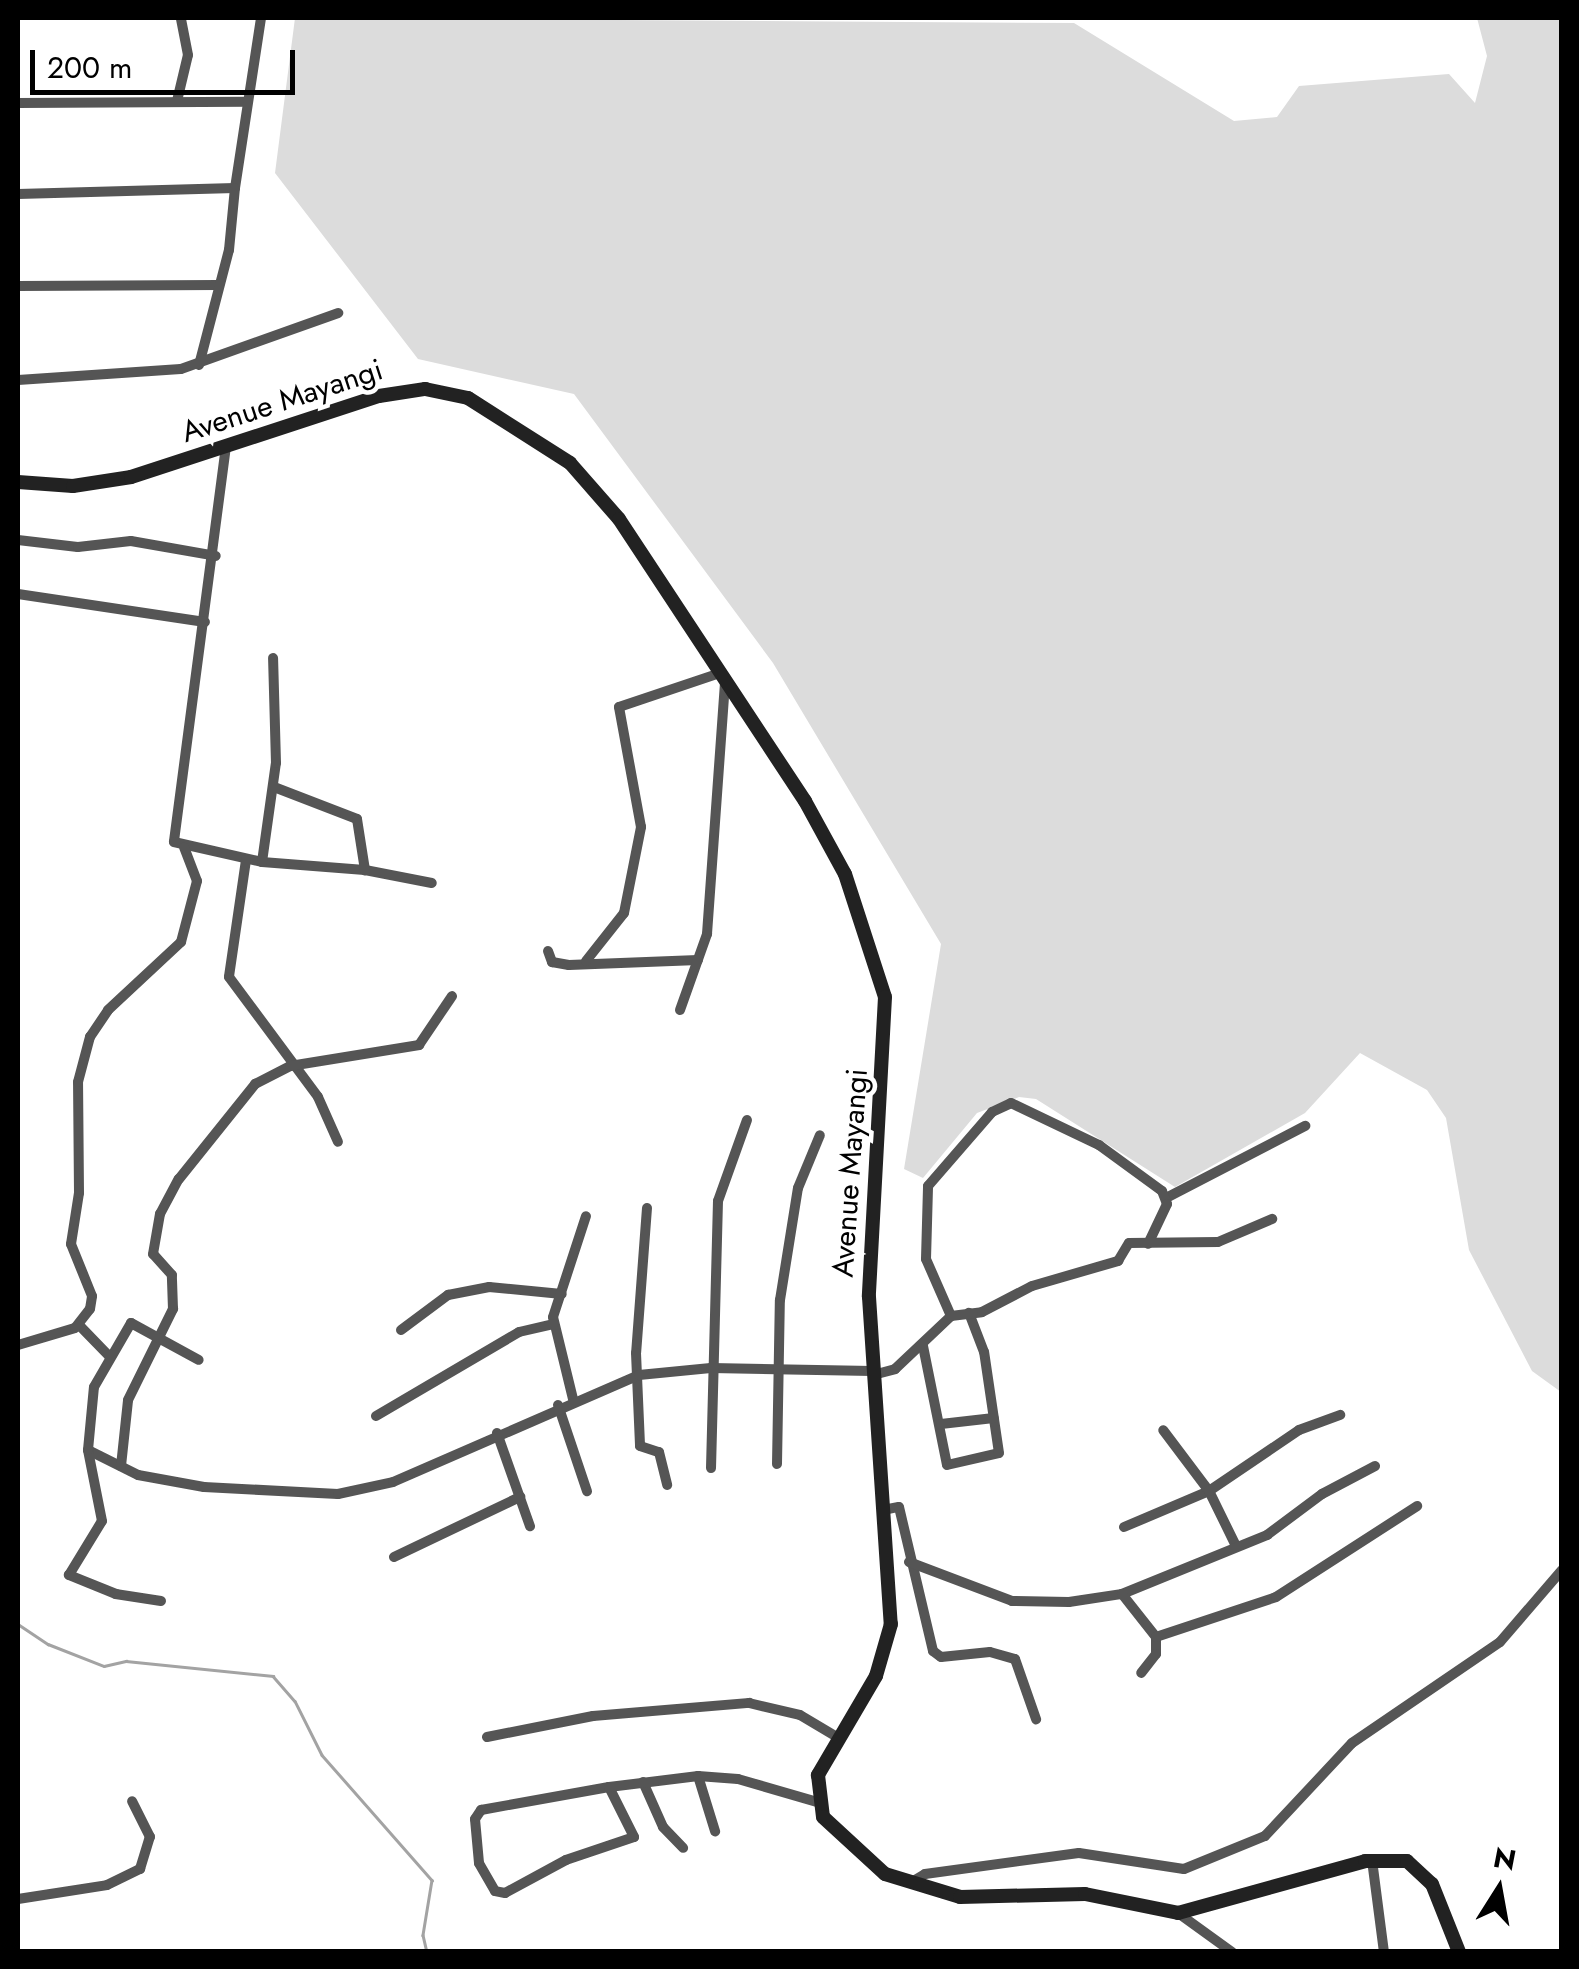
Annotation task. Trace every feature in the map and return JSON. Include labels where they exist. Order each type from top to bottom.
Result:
[{"type":"street","points":[[177,100],[188,54],[181,18]]},
{"type":"street","points":[[199,365],[218,285],[261,18]]},
{"type":"street","points":[[18,102],[247,102]]},
{"type":"street","points":[[18,194],[234,188]]},
{"type":"street","points":[[18,286],[218,285]]},
{"type":"street","points":[[18,380],[146,374],[199,365],[338,313]]},
{"type":"street","name":"Avenue Mayangi","points":[[18,482],[104,482],[398,391],[468,398],[570,463],[618,519],[845,874],[885,997],[883,1119],[870,1258],[888,1642],[876,1676],[818,1775],[817,1802]]},
{"type":"street","points":[[226,446],[216,556],[172,839],[184,846],[246,860],[366,870],[432,883]]},
{"type":"street","points":[[18,540],[78,547],[131,541],[216,556]]},
{"type":"street","points":[[18,594],[205,622]]},
{"type":"street","points":[[262,862],[274,787],[272,658]]},
{"type":"street","points":[[586,960],[623,914],[641,827],[619,707],[722,677],[707,934],[680,1010]]},
{"type":"street","points":[[274,787],[356,820],[366,870]]},
{"type":"street","points":[[18,1345],[79,1326],[92,1296],[71,1244],[79,1194],[78,1082],[90,1037],[108,1010],[181,942],[197,881],[184,846]]},
{"type":"street","points":[[246,860],[227,968],[290,1066],[318,1097],[338,1142]]},
{"type":"street","points":[[548,951],[553,962],[698,960]]},
{"type":"street","points":[[121,1466],[128,1400],[162,1338],[176,1295],[172,1275],[153,1254],[165,1202],[247,1092],[290,1066],[418,1044],[452,996]]},
{"type":"street","points":[[951,1316],[926,1259],[928,1186],[992,1112],[1011,1103],[1099,1145],[1166,1198]]},
{"type":"street","points":[[710,1468],[718,1201],[747,1120]]},
{"type":"street","points":[[1148,1244],[1166,1198],[1305,1126]]},
{"type":"street","points":[[777,1464],[789,1241],[800,1180],[820,1134]]},
{"type":"street","points":[[647,1208],[639,1375],[640,1448],[659,1452],[667,1485]]},
{"type":"street","points":[[573,1399],[553,1324],[586,1216]]},
{"type":"street","points":[[88,1450],[121,1466],[204,1487],[338,1494],[394,1482],[573,1399],[639,1375],[711,1368],[873,1373],[895,1369],[951,1316],[1118,1261],[1130,1243],[1218,1242],[1272,1219]]},
{"type":"street","points":[[401,1330],[448,1295],[489,1287],[562,1294]]},
{"type":"street","points":[[923,1346],[948,1465],[999,1453],[984,1352],[969,1313]]},
{"type":"street","points":[[160,1600],[116,1594],[69,1575],[102,1523],[88,1450],[94,1388],[128,1324],[200,1360]]},
{"type":"street","points":[[376,1416],[519,1332],[553,1324]]},
{"type":"street","points":[[79,1326],[109,1356]]},
{"type":"street","points":[[558,1406],[586,1491]]},
{"type":"street","points":[[1124,1527],[1209,1491],[1299,1430],[1340,1414]]},
{"type":"street","points":[[942,1424],[994,1418]]},
{"type":"street","points":[[1163,1430],[1209,1491],[1236,1546]]},
{"type":"street","points":[[497,1433],[530,1526]]},
{"type":"street","points":[[909,1562],[1012,1601],[1122,1594],[1276,1530],[1322,1494],[1376,1466]]},
{"type":"street","points":[[394,1557],[520,1497]]},
{"type":"street","points":[[1156,1636],[1276,1597],[1416,1506]]},
{"type":"street","points":[[883,1510],[898,1507],[932,1651],[941,1657],[990,1652],[1015,1658],[1036,1719]]},
{"type":"street","points":[[908,1884],[924,1874],[1079,1852],[1184,1870],[1265,1836],[1352,1743],[1500,1642],[1562,1570]]},
{"type":"street","points":[[1122,1594],[1156,1636],[1156,1654],[1141,1673]]},
{"type":"street","points":[[487,1737],[593,1716],[749,1703],[800,1715],[837,1737]]},
{"type":"street","points":[[698,1776],[715,1830]]},
{"type":"street","points":[[610,1787],[634,1837],[566,1860],[505,1893],[495,1890],[480,1869],[476,1814],[610,1787],[643,1782],[698,1776],[738,1779],[817,1802],[862,1857],[908,1884],[960,1898],[1085,1894],[1178,1913],[1232,1952]]},
{"type":"street","points":[[643,1782],[663,1827],[683,1848]]},
{"type":"street","points":[[18,1899],[107,1884],[140,1870],[150,1837],[132,1802]]},
{"type":"street","points":[[1178,1913],[1372,1860],[1407,1861],[1427,1875],[1460,1952]]},
{"type":"street","points":[[1372,1860],[1384,1952]]},
{"type":"shaded area","points":[[295,18],[1074,23],[1234,121],[1277,117],[1299,86],[1449,74],[1475,103],[1487,56],[1477,18],[1561,18],[1561,1392],[1532,1371],[1469,1250],[1446,1118],[1427,1090],[1360,1053],[1305,1113],[1175,1187],[1036,1099],[1019,1097],[977,1113],[923,1178],[904,1169],[941,944],[773,663],[574,394],[418,359],[275,173]]},
{"type":"waterway","points":[[18,1624],[48,1644],[104,1666],[126,1661],[273,1676],[295,1701],[322,1755],[432,1880],[423,1935],[427,1952]]}]
